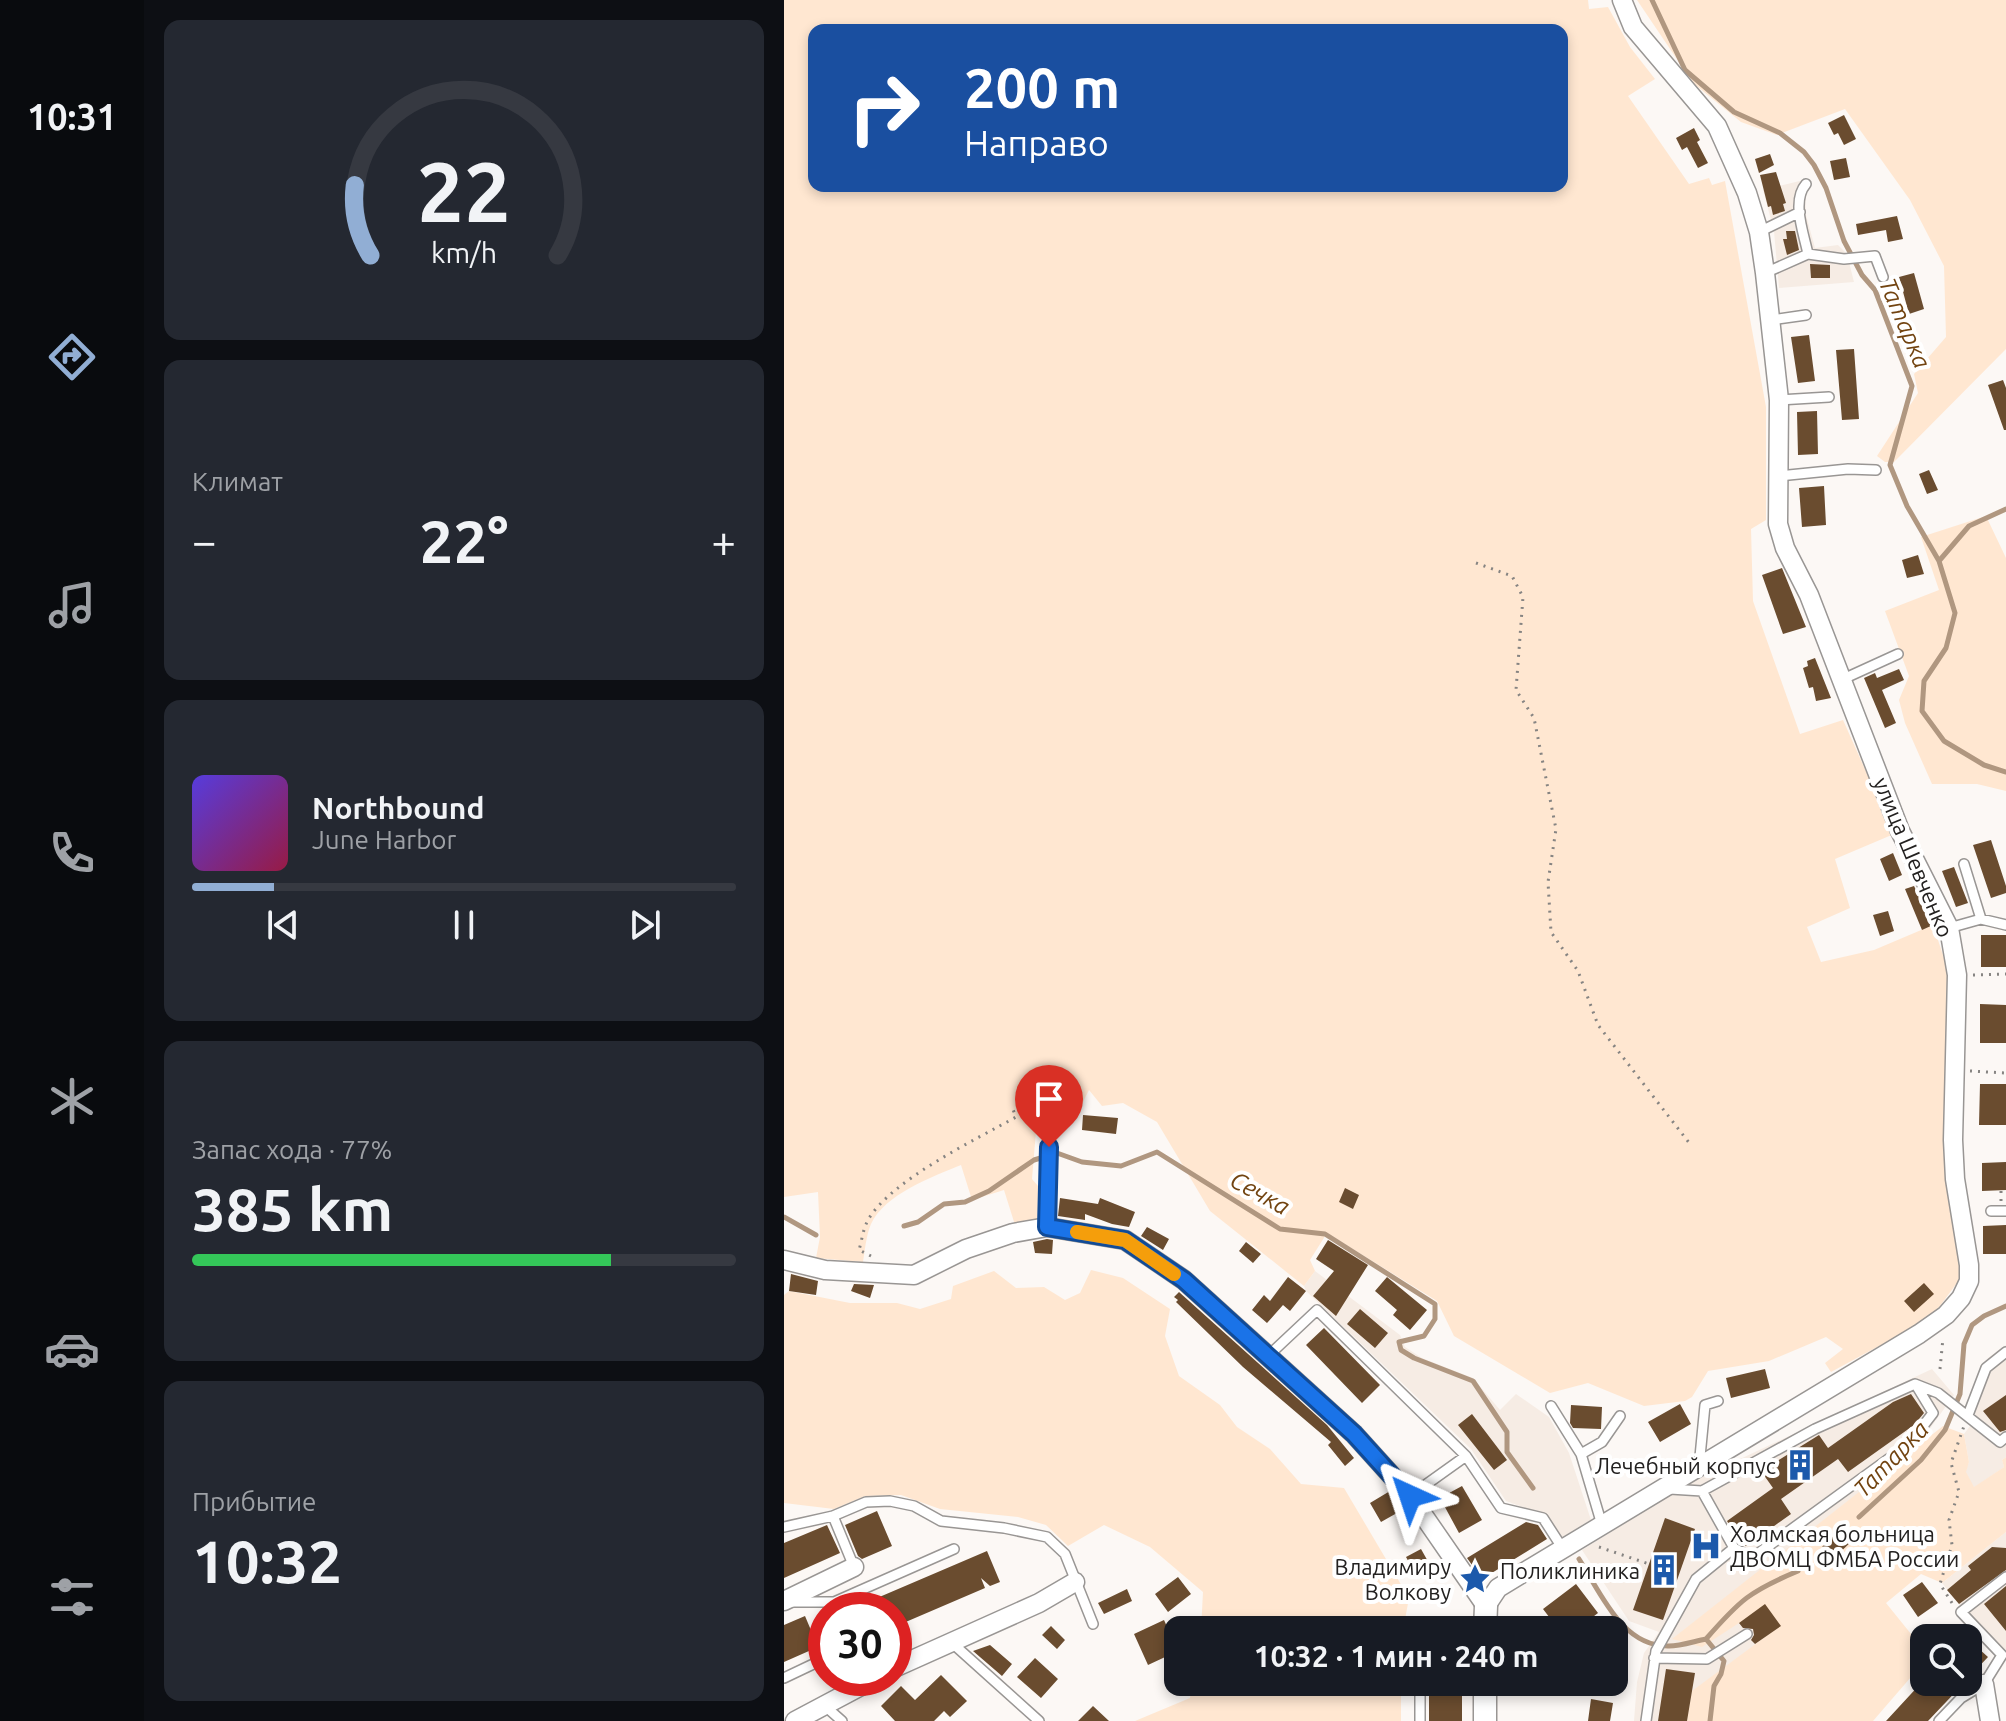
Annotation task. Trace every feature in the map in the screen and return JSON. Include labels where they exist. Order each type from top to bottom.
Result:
[{"type":"street","name":"улица Шевченко","points":[[1486,1606],[1498,1588],[1919,1334],[1946,1315],[1961,1298],[1969,1281],[1955,1179],[1957,975],[1949,928],[1900,831],[1809,595],[1778,524],[1779,400],[1759,232],[1747,193],[1717,126],[1633,27],[1622,0]]},
{"type":"street","points":[[784,1260],[825,1270],[914,1275],[978,1245],[1013,1233],[1047,1227],[1125,1240],[1184,1280],[1354,1434],[1410,1496],[1486,1606],[1486,1616]]},
{"type":"street","points":[[784,1602],[854,1567]]},
{"type":"street","points":[[912,1660],[1039,1603],[1075,1582]]},
{"type":"street","points":[[1984,1684],[1990,1721]]},
{"type":"street","points":[[795,1721],[843,1696]]},
{"type":"street","points":[[1485,1696],[1485,1721]]},
{"type":"lane","points":[[1806,184],[1801,190],[1800,212],[1808,254]]},
{"type":"lane","points":[[1759,232],[1800,212]]},
{"type":"lane","points":[[1765,273],[1808,254],[1844,259],[1875,256],[1883,277]]},
{"type":"lane","points":[[1771,320],[1806,315]]},
{"type":"lane","points":[[1779,400],[1829,397]]},
{"type":"lane","points":[[1779,476],[1848,469],[1876,470]]},
{"type":"lane","points":[[1841,680],[1898,654]]},
{"type":"lane","points":[[1964,864],[1981,919]]},
{"type":"lane","points":[[1949,928],[1981,919],[2006,925]]},
{"type":"lane","points":[[1047,1227],[1049,1147]]},
{"type":"lane","points":[[1991,1211],[2006,1211]]},
{"type":"lane","points":[[1267,1357],[1317,1310],[1466,1456],[1501,1508],[1543,1518],[1563,1549]]},
{"type":"lane","points":[[1968,1415],[1986,1368],[2006,1352]]},
{"type":"lane","points":[[1702,1491],[1734,1548],[1752,1558],[1909,1444],[1933,1413],[1915,1384]]},
{"type":"lane","points":[[1663,1488],[1702,1491],[1815,1429],[1915,1384],[1938,1393],[2000,1442],[2006,1437]]},
{"type":"lane","points":[[1699,1467],[1705,1405],[1718,1401]]},
{"type":"lane","points":[[1551,1406],[1581,1454],[1602,1525]]},
{"type":"lane","points":[[1581,1454],[1602,1442],[1620,1416]]},
{"type":"lane","points":[[1410,1496],[1466,1456]]},
{"type":"lane","points":[[784,1527],[833,1516],[866,1502],[890,1501],[914,1506],[941,1521],[1004,1528],[1047,1537],[1065,1554],[1093,1624]]},
{"type":"lane","points":[[833,1516],[854,1567]]},
{"type":"lane","points":[[1646,1721],[1655,1654],[1696,1579],[1734,1548]]},
{"type":"lane","points":[[784,1602],[834,1602],[954,1549]]},
{"type":"lane","points":[[1939,1721],[1961,1698],[1984,1684],[2004,1651],[1961,1612],[2006,1577]]},
{"type":"lane","points":[[1655,1654],[1707,1659],[1747,1634]]},
{"type":"lane","points":[[951,1642],[1039,1721]]},
{"type":"lane","points":[[784,1678],[808,1667]]},
{"type":"lane","points":[[1420,1696],[1420,1721]]},
{"type":"lane","points":[[825,1706],[842,1721]]},
{"type":"path","points":[[1476,563],[1512,576],[1523,597],[1516,690],[1534,718],[1556,829],[1548,882],[1551,932],[1578,971],[1598,1025],[1690,1144]]},
{"type":"path","points":[[1957,975],[2006,974]]},
{"type":"path","points":[[1979,1071],[2006,1073]]},
{"type":"path","points":[[870,1273],[872,1254],[859,1250],[866,1223],[878,1206],[937,1160],[1016,1117],[1012,1107]]},
{"type":"path","points":[[1940,1369],[1946,1315]]},
{"type":"path","points":[[1947,1597],[1940,1584],[1952,1545],[1949,1520],[1959,1492],[1951,1463],[1960,1436]]},
{"type":"path","points":[[1592,1544],[1649,1564]]},
{"type":"shaded area","points":[[784,0],[1588,0],[1589,9],[1608,7],[1630,47],[1655,79],[1628,96],[1689,184],[1709,178],[1712,185],[1725,181],[1766,407],[1766,520],[1751,529],[1753,601],[1800,734],[1843,720],[1894,834],[1835,859],[1850,908],[1807,927],[1821,962],[1874,950],[1933,925],[1949,973],[1946,1180],[1962,1276],[1937,1310],[1914,1327],[1831,1372],[1825,1363],[1843,1349],[1826,1337],[1769,1361],[1708,1371],[1692,1397],[1685,1401],[1644,1406],[1588,1383],[1550,1393],[1454,1336],[1437,1301],[1327,1233],[1310,1260],[1315,1271],[1304,1286],[1210,1211],[1157,1122],[1123,1103],[1102,1106],[1089,1090],[1078,1112],[1036,1131],[1032,1179],[1044,1193],[1044,1218],[1041,1222],[1015,1225],[1004,1190],[972,1200],[961,1165],[910,1188],[887,1204],[871,1224],[863,1262],[816,1258],[820,1237],[818,1192],[784,1197]]},
{"type":"shaded area","points":[[1637,0],[2006,0],[2006,349],[1894,462],[1885,462],[1877,456],[1918,393],[1914,374],[1946,337],[1944,266],[1910,200],[1845,109],[1777,135],[1741,122],[1693,83]]},
{"type":"shaded area","points":[[1808,179],[1806,215],[1815,248],[1838,245],[1847,254],[1854,282],[1779,288],[1774,231],[1763,190]]},
{"type":"shaded area","points":[[1986,516],[2006,558],[2006,791],[1977,784],[1932,784],[1905,723],[1899,700],[1909,676],[1885,611],[1939,590],[1921,537]]},
{"type":"shaded area","points":[[1091,1270],[1123,1278],[1170,1309],[1165,1336],[1179,1376],[1220,1405],[1237,1427],[1270,1449],[1301,1484],[1344,1488],[1409,1598],[1406,1616],[1202,1616],[1203,1592],[1150,1547],[1104,1525],[1068,1546],[1046,1525],[1018,1517],[940,1509],[901,1495],[865,1496],[834,1509],[784,1503],[784,1295],[789,1291],[850,1303],[897,1303],[920,1309],[951,1299],[953,1286],[994,1271],[1016,1288],[1044,1287],[1065,1300],[1080,1293]]},
{"type":"shaded area","points":[[1315,1271],[1400,1335],[1405,1347],[1422,1358],[1473,1378],[1500,1410],[1516,1394],[1549,1417],[1569,1453],[1591,1520],[1559,1539],[1545,1515],[1506,1501],[1471,1449],[1306,1291],[1304,1286]]},
{"type":"shaded area","points":[[2006,1345],[2004,1467],[1974,1488],[1965,1472],[1969,1462],[1964,1434],[1976,1418],[1972,1393],[1988,1358]]},
{"type":"shaded area","name":"Холмская больница ДВОМЦ ФМБА России","points":[[1932,1369],[1954,1395],[1785,1631],[1700,1721],[1634,1721],[1637,1682],[1644,1653],[1659,1632],[1629,1621],[1582,1550],[1689,1483]]},
{"type":"shaded area","points":[[1943,1426],[1964,1434],[1969,1462],[1966,1472],[1974,1487],[2004,1467],[2002,1460],[2006,1457],[2006,1532],[1942,1583],[1921,1574],[1886,1603],[1910,1633],[1910,1678],[1873,1721],[1687,1721],[1692,1691],[1780,1626],[1739,1623],[1702,1647],[1672,1639]]},
{"type":"shaded area","points":[[2006,1532],[2006,1650],[1982,1630],[1982,1624],[1976,1624],[1970,1618],[1942,1583]]},
{"type":"shaded area","points":[[1401,1696],[1401,1721],[1135,1721],[1190,1698]]},
{"type":"building","points":[[1844,115],[1856,139],[1844,145],[1828,123]]},
{"type":"building","points":[[1694,128],[1700,140],[1697,142],[1708,163],[1698,168],[1687,147],[1682,150],[1676,138]]},
{"type":"building","points":[[1770,154],[1774,165],[1759,173],[1755,159]]},
{"type":"building","points":[[1846,158],[1850,177],[1834,180],[1830,161]]},
{"type":"building","points":[[1776,172],[1786,203],[1783,204],[1785,211],[1773,215],[1760,175]]},
{"type":"building","points":[[1897,216],[1903,239],[1888,242],[1886,230],[1858,235],[1856,224]]},
{"type":"building","points":[[1786,231],[1795,231],[1799,250],[1787,255],[1783,239],[1787,239]]},
{"type":"building","points":[[1810,264],[1830,265],[1830,278],[1811,278]]},
{"type":"building","points":[[1914,273],[1924,309],[1909,314],[1899,277]]},
{"type":"building","points":[[1809,335],[1815,381],[1798,383],[1791,337]]},
{"type":"building","points":[[1854,349],[1859,419],[1842,420],[1836,350]]},
{"type":"building","points":[[2003,380],[2006,388],[2006,430],[1988,385]]},
{"type":"building","points":[[1817,411],[1818,454],[1798,455],[1797,412]]},
{"type":"building","points":[[1929,470],[1938,490],[1927,494],[1919,474]]},
{"type":"building","points":[[1824,486],[1826,525],[1802,527],[1799,488]]},
{"type":"building","points":[[1918,555],[1924,574],[1907,578],[1902,560]]},
{"type":"building","points":[[1782,568],[1806,627],[1783,634],[1762,575]]},
{"type":"building","points":[[1815,658],[1831,698],[1816,701],[1813,687],[1809,688],[1803,668],[1808,666],[1807,661]]},
{"type":"building","points":[[1899,669],[1904,680],[1882,690],[1896,723],[1885,728],[1864,678],[1875,673],[1877,678]]},
{"type":"building","points":[[1991,840],[2006,893],[1991,898],[1973,845]]},
{"type":"building","points":[[1893,853],[1902,875],[1889,881],[1880,859]]},
{"type":"building","points":[[1954,867],[1968,903],[1956,907],[1942,871]]},
{"type":"building","points":[[1914,886],[1933,925],[1922,930],[1905,889]]},
{"type":"building","points":[[1888,911],[1894,931],[1880,936],[1873,915]]},
{"type":"building","points":[[1981,935],[2006,935],[2006,967],[1981,967]]},
{"type":"building","points":[[1980,1004],[2006,1005],[2006,1043],[1980,1043]]},
{"type":"building","points":[[1980,1084],[2006,1084],[2006,1125],[1979,1125]]},
{"type":"building","points":[[1083,1115],[1118,1118],[1116,1134],[1082,1130]]},
{"type":"building","points":[[2006,1162],[2006,1190],[1982,1191],[1982,1163]]},
{"type":"building","points":[[1345,1188],[1359,1195],[1353,1209],[1339,1202]]},
{"type":"building","points":[[1060,1198],[1098,1204],[1100,1198],[1135,1212],[1129,1227],[1085,1214],[1085,1220],[1058,1216]]},
{"type":"building","points":[[2006,1225],[2006,1254],[1983,1254],[1983,1226]]},
{"type":"building","points":[[1147,1227],[1169,1239],[1163,1250],[1141,1236]]},
{"type":"building","points":[[1053,1240],[1052,1254],[1035,1253],[1033,1242]]},
{"type":"building","points":[[1328,1240],[1368,1265],[1336,1316],[1313,1296],[1334,1271],[1316,1259]]},
{"type":"building","points":[[1246,1242],[1261,1254],[1253,1263],[1239,1251]]},
{"type":"building","points":[[791,1274],[818,1281],[816,1295],[789,1291]]},
{"type":"building","points":[[1288,1277],[1306,1291],[1290,1311],[1283,1305],[1267,1323],[1252,1310],[1264,1295],[1270,1301]]},
{"type":"building","points":[[1387,1277],[1427,1310],[1410,1330],[1393,1315],[1397,1310],[1375,1291]]},
{"type":"building","points":[[1924,1283],[1934,1294],[1914,1312],[1904,1301]]},
{"type":"building","points":[[854,1284],[874,1285],[870,1298],[851,1291]]},
{"type":"building","points":[[1179,1292],[1327,1425],[1354,1458],[1345,1466],[1328,1445],[1331,1442],[1243,1367],[1176,1302],[1178,1300],[1174,1297]]},
{"type":"building","points":[[1360,1309],[1388,1333],[1375,1348],[1347,1324]]},
{"type":"building","points":[[1324,1328],[1380,1385],[1362,1403],[1306,1345]]},
{"type":"building","points":[[1765,1369],[1770,1388],[1731,1398],[1726,1378]]},
{"type":"building","name":"Лечебный корпус","points":[[1911,1394],[1924,1413],[1914,1425],[1848,1472],[1838,1459],[1781,1499],[1791,1514],[1746,1546],[1740,1542],[1727,1521],[1773,1488],[1761,1471],[1819,1435],[1828,1448],[1893,1402]]},
{"type":"building","points":[[2006,1395],[2006,1430],[2000,1432],[1983,1411]]},
{"type":"building","points":[[1680,1404],[1691,1424],[1660,1442],[1648,1422]]},
{"type":"building","points":[[1571,1405],[1602,1407],[1601,1429],[1573,1428],[1570,1423]]},
{"type":"building","points":[[1472,1414],[1507,1460],[1494,1470],[1458,1425]]},
{"type":"building","points":[[1462,1486],[1482,1520],[1459,1533],[1440,1498]]},
{"type":"building","points":[[1390,1491],[1404,1509],[1381,1522],[1370,1503]]},
{"type":"building","points":[[877,1511],[892,1546],[862,1559],[845,1525]]},
{"type":"building","name":"Поликлиника","points":[[1665,1518],[1695,1529],[1663,1620],[1633,1610]]},
{"type":"building","points":[[1526,1522],[1538,1525],[1547,1539],[1482,1579],[1467,1558]]},
{"type":"building","points":[[827,1525],[840,1553],[784,1578],[784,1543]]},
{"type":"building","points":[[1843,1527],[1854,1539],[1833,1559],[1822,1547]]},
{"type":"building","points":[[1992,1547],[2006,1548],[2006,1570],[1959,1604],[1947,1590],[1971,1570],[1968,1566]]},
{"type":"building","points":[[1421,1549],[1430,1565],[1415,1573],[1406,1557]]},
{"type":"building","points":[[987,1551],[1000,1582],[990,1586],[981,1578],[985,1588],[912,1619],[912,1592],[891,1592]]},
{"type":"building","points":[[1178,1577],[1191,1594],[1168,1612],[1155,1594]]},
{"type":"building","points":[[1922,1582],[1938,1603],[1918,1617],[1903,1595]]},
{"type":"building","points":[[1576,1584],[1598,1613],[1594,1616],[1548,1616],[1543,1609]]},
{"type":"building","points":[[2006,1586],[2006,1631],[1984,1604]]},
{"type":"building","points":[[1127,1589],[1132,1601],[1104,1614],[1098,1603]]},
{"type":"building","points":[[1765,1604],[1781,1626],[1755,1644],[1751,1640],[1753,1629],[1743,1628],[1739,1623]]},
{"type":"building","points":[[805,1616],[808,1623],[808,1651],[784,1662],[784,1625]]},
{"type":"building","points":[[1164,1620],[1164,1658],[1148,1665],[1134,1634]]},
{"type":"building","points":[[1051,1626],[1065,1640],[1057,1649],[1042,1635]]},
{"type":"building","points":[[990,1645],[1012,1664],[1002,1676],[973,1651]]},
{"type":"building","points":[[1035,1658],[1058,1679],[1041,1698],[1017,1677]]},
{"type":"building","points":[[1666,1669],[1695,1673],[1687,1721],[1658,1721]]},
{"type":"building","points":[[941,1675],[967,1701],[950,1717],[944,1711],[934,1721],[895,1721],[881,1706],[891,1696],[911,1696],[915,1700]]},
{"type":"building","points":[[1910,1695],[1952,1696],[1928,1721],[1886,1721]]},
{"type":"building","points":[[1429,1696],[1462,1696],[1462,1721],[1429,1721]]},
{"type":"building","points":[[1591,1699],[1613,1703],[1610,1721],[1588,1721]]},
{"type":"building","points":[[1093,1706],[1109,1721],[1078,1721]]},
{"type":"waterway","name":"Татарка","points":[[1652,0],[1685,70],[1734,112],[1780,133],[1804,152],[1814,165],[1826,188],[1844,241],[1862,275],[1875,290],[1912,386],[1890,465],[1907,506],[1939,561],[1955,613],[1946,648],[1924,681],[1922,711],[1944,741],[1984,765],[2006,772]]},
{"type":"waterway","points":[[1939,561],[1969,526],[2006,509]]},
{"type":"waterway","name":"Сечка","points":[[904,1226],[918,1222],[944,1204],[965,1202],[989,1191],[1034,1160],[1057,1153],[1082,1162],[1121,1166],[1157,1152],[1280,1229],[1325,1234],[1435,1304],[1435,1319],[1424,1336],[1399,1342],[1401,1350],[1473,1381],[1507,1432],[1507,1452],[1533,1488]]},
{"type":"waterway","name":"Сечка","points":[[784,1217],[816,1235]]},
{"type":"waterway","name":"Татарка","points":[[1859,1517],[1921,1460],[1945,1430],[1960,1394],[1964,1344],[1972,1325],[2006,1306]]},
{"type":"waterway","name":"Сечка","points":[[1579,1559],[1615,1616],[1638,1638],[1669,1646],[1706,1639]]},
{"type":"waterway","name":"Татарка","points":[[1706,1639],[1747,1598],[1798,1571]]},
{"type":"waterway","name":"Татарка","points":[[1706,1639],[1724,1661],[1714,1686],[1710,1721]]},
{"type":"slow traffic","points":[[1077,1232],[1125,1240],[1174,1274]]},
{"type":"place","name":"Лечебный корпус","points":[[1800,1465]]},
{"type":"place","name":"Холмская больница ДВОМЦ ФМБА России","points":[[1706,1546]]},
{"type":"place","name":"Поликлиника","points":[[1664,1570]]},
{"type":"place","name":"Владимиру Волкову","points":[[1475,1579]]},
{"type":"route","points":[[1049,1147],[1047,1227],[1125,1240],[1184,1280],[1354,1434],[1410,1496]]}]
